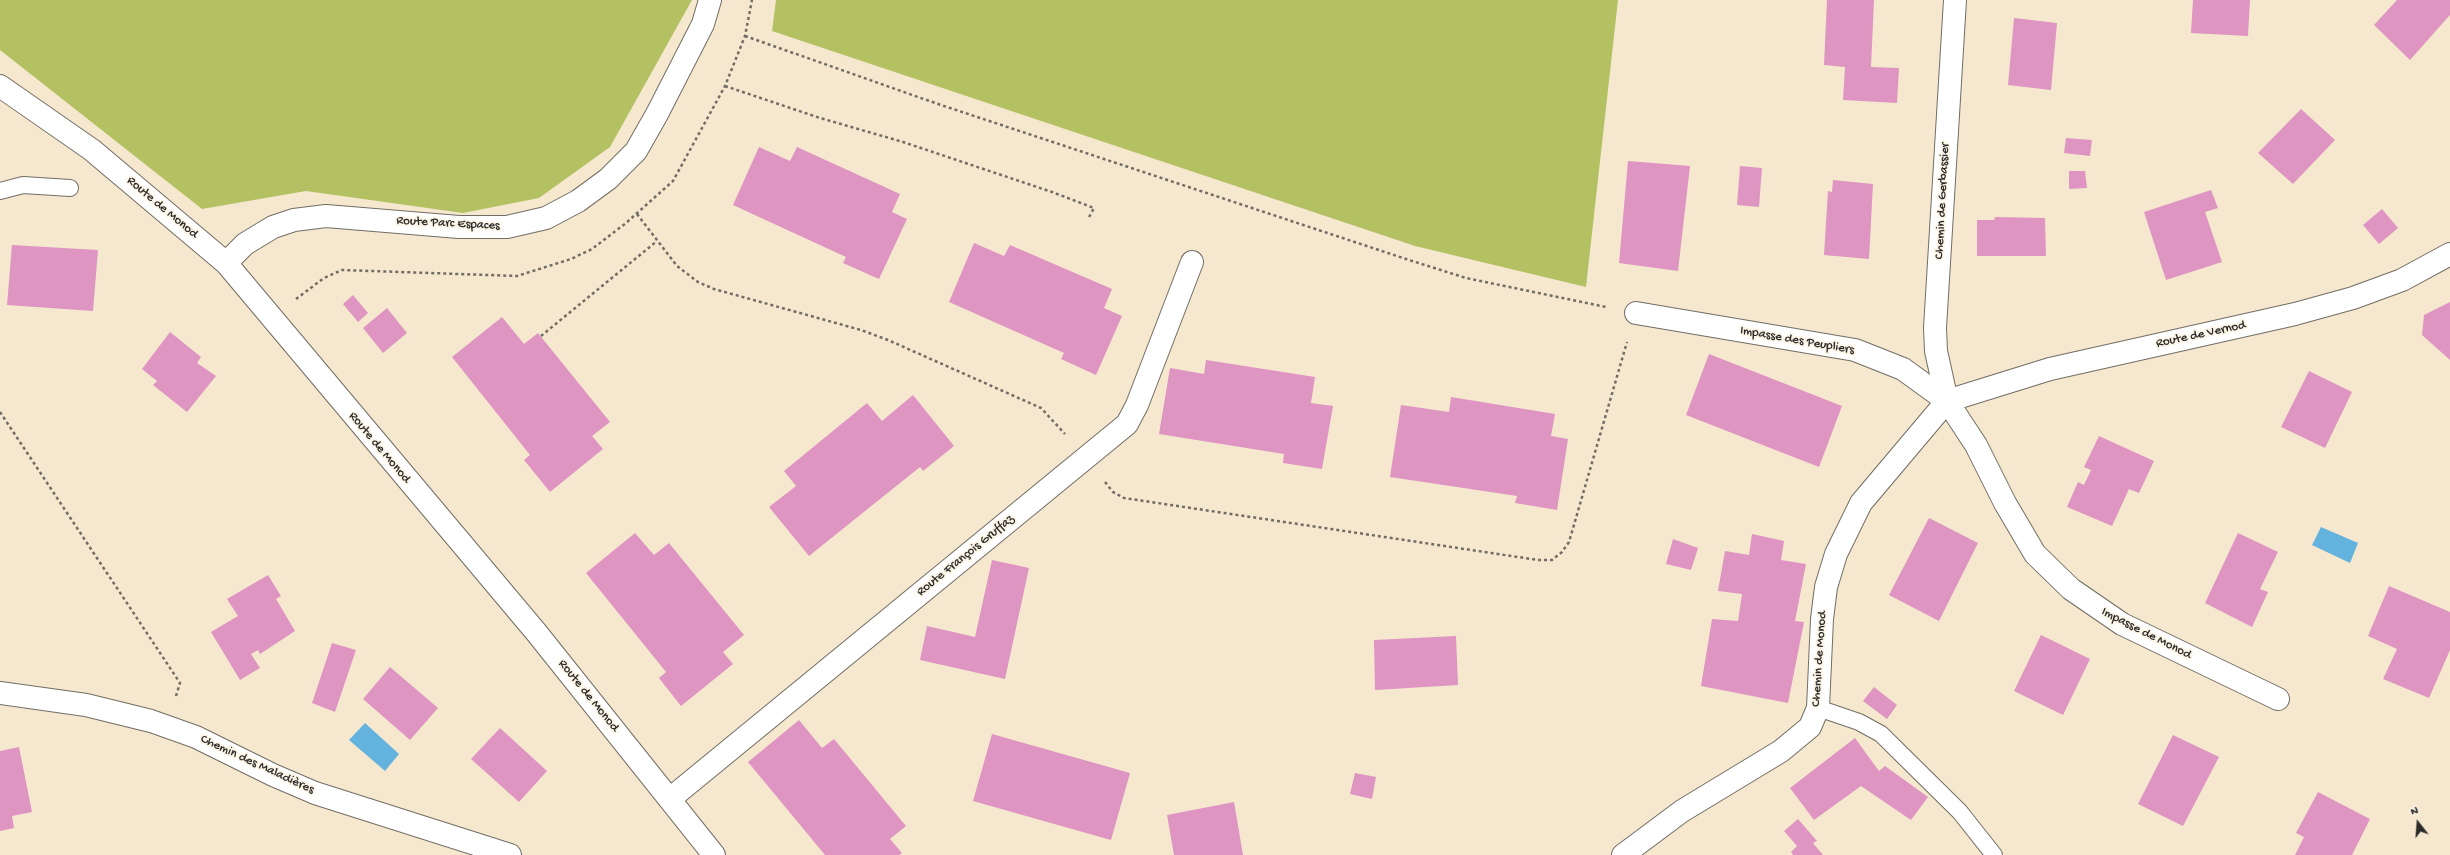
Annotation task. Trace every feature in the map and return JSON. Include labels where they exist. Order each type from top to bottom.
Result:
[{"type":"street","name":"Route Parc Espaces","points":[[226,263],[245,244],[273,227],[294,220],[326,216],[459,228],[507,227],[546,218],[578,201],[608,179],[636,151],[657,114],[702,24],[710,0]]},
{"type":"street","name":"Chemin de Gerbassier","points":[[1947,401],[1936,352],[1936,328],[1955,0]]},
{"type":"street","name":"Route de Monod","points":[[0,86],[92,150],[226,263],[405,478],[536,632],[671,798],[707,853]]},
{"type":"street","name":"Route de Vernod","points":[[1947,401],[2050,369],[2295,314],[2353,298],[2402,280],[2450,254]]},
{"type":"street","name":"Route François Gruffaz","points":[[671,798],[1127,424],[1132,416],[1192,262]]},
{"type":"street","name":"Impasse des Peupliers","points":[[1636,313],[1855,350],[1903,369],[1947,401]]},
{"type":"street","name":"Impasse de Monod","points":[[1947,401],[1976,446],[2005,503],[2035,554],[2072,589],[2122,624],[2278,699]]},
{"type":"street","name":"Chemin de Monod","points":[[1623,855],[1682,811],[1798,739],[1810,727],[1818,708],[1822,619],[1826,587],[1836,554],[1861,503],[1947,401]]},
{"type":"street","name":"Chemin des Maladières","points":[[0,693],[86,705],[151,720],[196,737],[273,775],[315,793],[510,855]]},
{"type":"lane","points":[[0,191],[23,185],[70,188]]},
{"type":"lane","points":[[1818,708],[1859,722],[1881,734],[1960,812],[1994,855]]},
{"type":"path","points":[[637,214],[677,266],[698,282],[743,298],[870,333],[1041,408],[1087,457],[1113,492],[1124,498],[1538,560],[1552,560],[1562,552],[1569,542],[1636,313],[1466,278],[1413,262],[1177,184],[745,36]]},
{"type":"path","points":[[725,86],[820,118],[903,142],[1052,192],[1094,208],[1088,219]]},
{"type":"path","points":[[541,336],[658,240]]},
{"type":"path","points":[[0,412],[180,683],[175,700]]},
{"type":"green space","points":[[0,0],[692,0],[610,147],[539,198],[463,213],[306,191],[202,209],[0,50]]},
{"type":"green space","points":[[776,0],[1618,0],[1586,287],[1415,246],[772,31]]},
{"type":"water","points":[[2321,527],[2358,543],[2350,563],[2312,545]]},
{"type":"water","points":[[365,723],[399,754],[385,771],[349,740]]},
{"type":"building","points":[[1827,0],[1874,0],[1871,67],[1899,68],[1897,103],[1843,100],[1845,67],[1824,65]]},
{"type":"building","points":[[2193,0],[2250,0],[2248,36],[2191,33]]},
{"type":"building","points":[[2397,0],[2450,0],[2450,15],[2410,60],[2374,25]]},
{"type":"building","points":[[2014,18],[2057,23],[2051,90],[2008,85]]},
{"type":"building","points":[[2301,109],[2335,140],[2293,184],[2258,153]]},
{"type":"building","points":[[2066,138],[2092,140],[2090,156],[2064,153]]},
{"type":"building","points":[[759,147],[790,161],[797,147],[900,194],[892,212],[907,219],[879,279],[843,263],[846,257],[733,205]]},
{"type":"building","points":[[1628,161],[1690,166],[1678,271],[1619,263]]},
{"type":"building","points":[[1740,166],[1762,168],[1759,207],[1737,205]]},
{"type":"building","points":[[2069,171],[2085,171],[2087,188],[2069,189]]},
{"type":"building","points":[[1833,180],[1873,184],[1869,259],[1824,255],[1828,191],[1832,192]]},
{"type":"building","points":[[2211,190],[2218,208],[2205,212],[2222,262],[2166,280],[2144,212]]},
{"type":"building","points":[[2382,209],[2398,228],[2379,244],[2363,225]]},
{"type":"building","points":[[1995,217],[2045,218],[2046,256],[1977,256],[1977,220],[1994,220]]},
{"type":"building","points":[[974,243],[1004,256],[1010,245],[1112,289],[1104,308],[1122,316],[1096,375],[1061,359],[1064,353],[949,302]]},
{"type":"building","points":[[12,245],[98,250],[93,311],[7,305]]},
{"type":"building","points":[[353,295],[368,313],[358,322],[343,304]]},
{"type":"building","points":[[2450,302],[2450,360],[2422,335],[2424,315]]},
{"type":"building","points":[[387,308],[407,333],[383,353],[363,328]]},
{"type":"building","points":[[502,317],[524,344],[538,333],[610,422],[592,436],[603,449],[550,492],[524,460],[530,455],[452,357]]},
{"type":"building","points":[[170,332],[201,357],[197,363],[216,376],[187,412],[153,385],[157,381],[142,369]]},
{"type":"building","points":[[1709,354],[1842,406],[1819,467],[1686,415]]},
{"type":"building","points":[[1206,360],[1315,377],[1311,403],[1333,406],[1322,469],[1283,463],[1284,454],[1159,434],[1170,368],[1204,374]]},
{"type":"building","points":[[2309,371],[2352,392],[2325,448],[2281,427]]},
{"type":"building","points":[[913,395],[954,446],[923,471],[920,467],[809,556],[769,507],[796,486],[784,471],[867,403],[882,421]]},
{"type":"building","points":[[1451,397],[1555,414],[1551,436],[1568,439],[1557,510],[1515,503],[1517,496],[1390,477],[1401,405],[1449,412]]},
{"type":"building","points":[[2099,436],[2154,461],[2139,493],[2129,489],[2112,526],[2067,507],[2078,482],[2084,485],[2091,470],[2084,467]]},
{"type":"building","points":[[1929,518],[1978,543],[1939,621],[1889,595]]},
{"type":"building","points":[[635,533],[654,555],[669,543],[744,635],[723,652],[733,664],[681,706],[659,678],[666,672],[586,573]]},
{"type":"building","points":[[2238,533],[2278,552],[2260,589],[2268,592],[2252,627],[2205,603]]},
{"type":"building","points":[[1752,534],[1784,541],[1781,560],[1806,564],[1795,621],[1804,622],[1788,703],[1701,686],[1712,619],[1738,621],[1742,594],[1718,591],[1725,551],[1749,555]]},
{"type":"building","points":[[1673,539],[1698,548],[1691,570],[1666,564]]},
{"type":"building","points":[[992,560],[1029,568],[1005,679],[920,660],[927,626],[975,637]]},
{"type":"building","points":[[268,575],[281,596],[276,599],[295,631],[260,654],[258,650],[251,654],[260,668],[240,680],[211,632],[238,616],[227,599]]},
{"type":"building","points":[[2389,586],[2450,612],[2450,650],[2429,698],[2383,679],[2397,649],[2368,636]]},
{"type":"building","points":[[2041,635],[2090,659],[2063,715],[2014,691]]},
{"type":"building","points":[[1456,636],[1458,685],[1375,690],[1374,640]]},
{"type":"building","points":[[332,643],[356,650],[335,712],[312,703]]},
{"type":"building","points":[[390,667],[438,708],[410,740],[363,699]]},
{"type":"building","points":[[1874,687],[1897,705],[1887,719],[1863,701]]},
{"type":"building","points":[[799,720],[822,748],[834,739],[906,826],[890,839],[902,853],[899,855],[825,855],[748,762]]},
{"type":"building","points":[[500,728],[547,771],[519,802],[471,759]]},
{"type":"building","points":[[992,734],[1130,773],[1111,840],[973,801]]},
{"type":"building","points":[[2173,735],[2219,757],[2183,826],[2138,804]]},
{"type":"building","points":[[1855,738],[1879,771],[1885,766],[1928,797],[1911,820],[1861,786],[1814,820],[1790,788]]},
{"type":"building","points":[[19,747],[32,812],[12,816],[14,828],[0,831],[0,751]]},
{"type":"building","points":[[1355,773],[1376,777],[1372,799],[1350,794]]},
{"type":"building","points":[[2318,792],[2370,819],[2352,855],[2295,855],[2304,837],[2296,833]]},
{"type":"building","points":[[1234,802],[1243,855],[1174,855],[1167,815]]},
{"type":"building","points":[[1798,819],[1817,841],[1813,843],[1823,855],[1793,855],[1791,852],[1797,846],[1784,831]]}]
